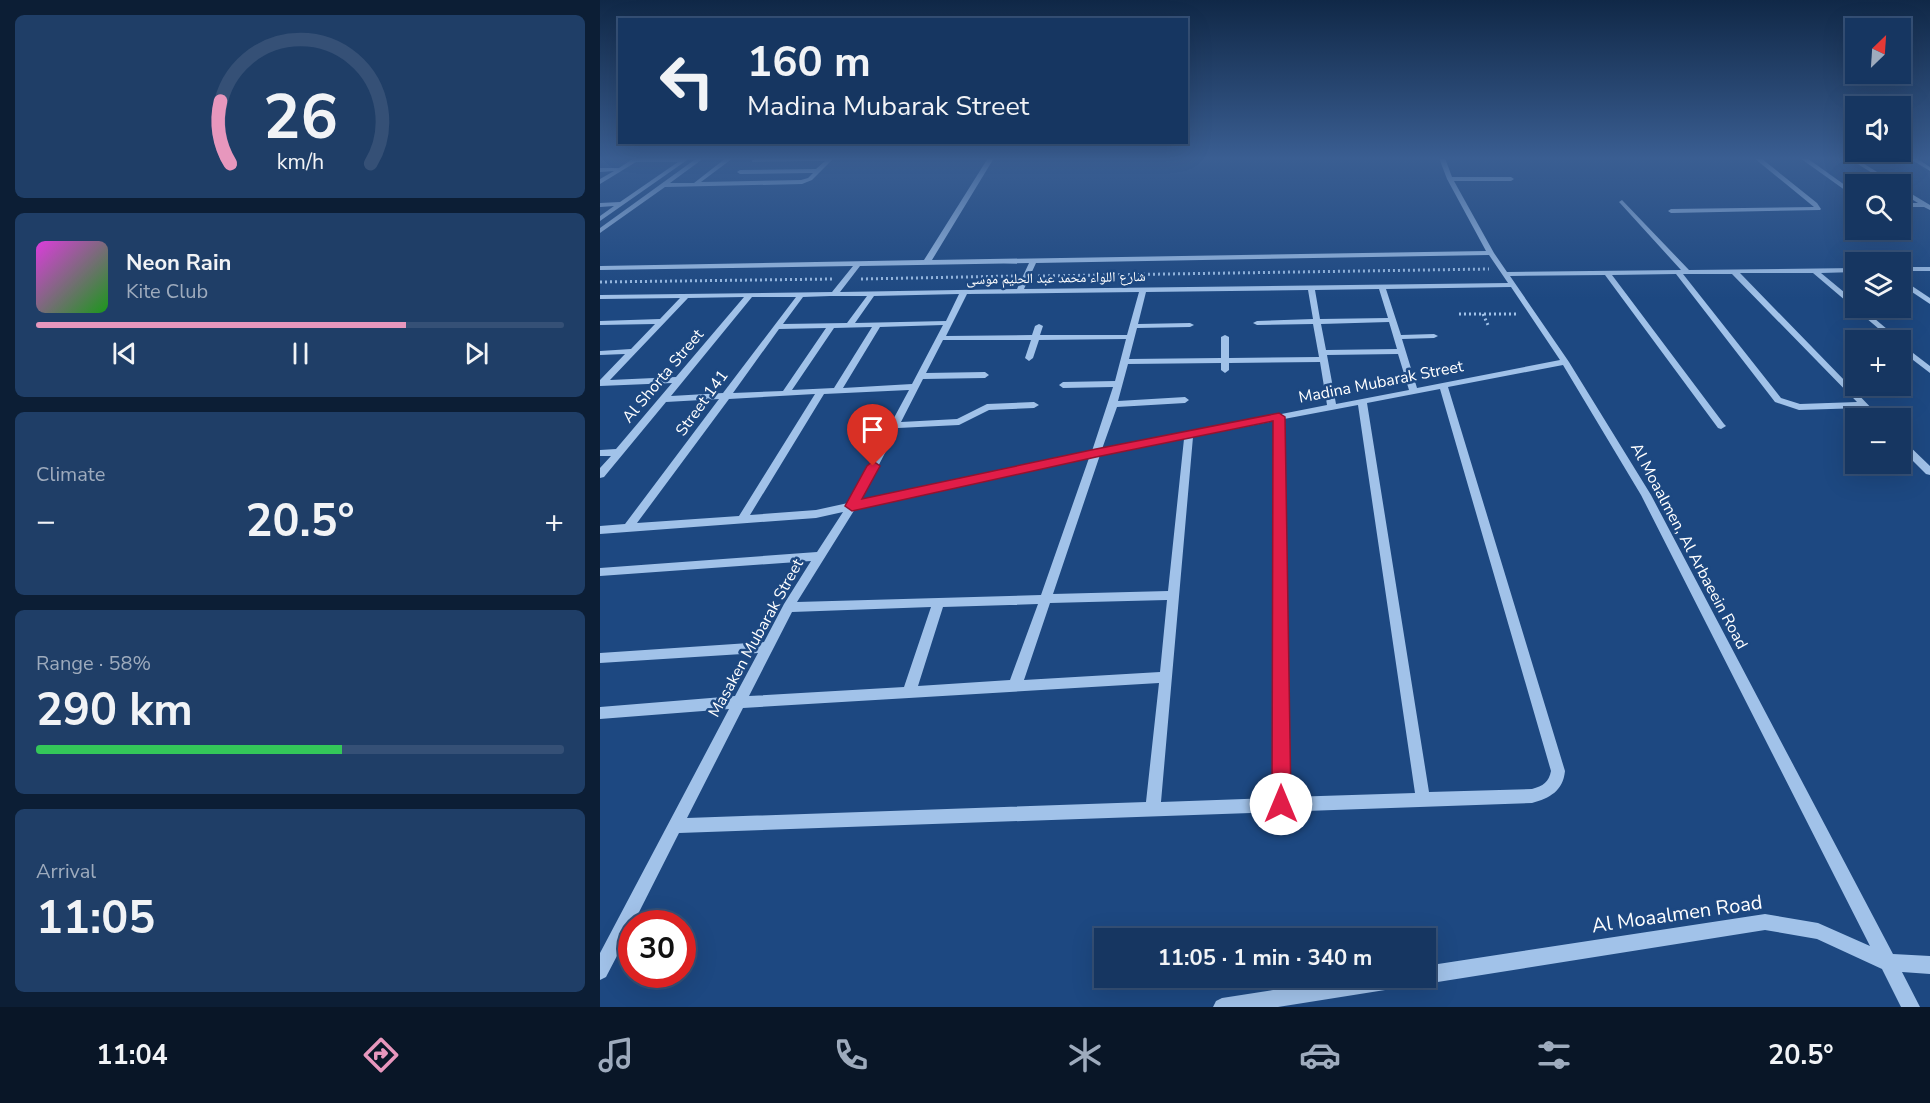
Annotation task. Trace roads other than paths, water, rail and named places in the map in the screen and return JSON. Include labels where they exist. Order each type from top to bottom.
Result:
[{"type":"street","points":[[600,219],[620,205]]},
{"type":"street","points":[[600,231],[636,205]]},
{"type":"street","points":[[927,262],[963,205]]},
{"type":"street","name":"Al Moaalmen, Al Arbaeein Road","points":[[1464,205],[1491,253],[1565,362],[1646,495],[1911,1007]]},
{"type":"street","points":[[1625,205],[1683,272],[1778,400],[1799,407],[1863,405]]},
{"type":"street","points":[[1671,212],[1818,210],[1815,205]]},
{"type":"street","points":[[1911,206],[1928,207]]},
{"type":"street","name":"شارع اللواء محمد عبد الحليم موسى","points":[[600,268],[1491,253]]},
{"type":"street","points":[[1019,292],[1034,260]]},
{"type":"street","points":[[833,295],[859,263]]},
{"type":"street","points":[[600,277],[611,268]]},
{"type":"street","points":[[1911,269],[1930,269]]},
{"type":"street","points":[[1814,270],[1845,297]]},
{"type":"street","points":[[1503,272],[1845,270]]},
{"type":"street","points":[[1734,271],[1866,408]]},
{"type":"street","points":[[1607,273],[1721,426]]},
{"type":"street","name":"شارع اللواء محمد عبد الحليم موسى","points":[[600,297],[684,298],[1512,285]]},
{"type":"street","points":[[1383,287],[1414,391]]},
{"type":"street","points":[[1314,288],[1317,322],[1332,407]]},
{"type":"street","points":[[1911,288],[1930,302]]},
{"type":"street","points":[[1015,686],[1113,404],[1140,290]]},
{"type":"street","name":"Masaken Mubarak Street","points":[[600,971],[788,607],[852,506],[964,293]]},
{"type":"street","points":[[850,325],[871,295]]},
{"type":"street","name":"Street 141","points":[[628,528],[800,296]]},
{"type":"street","name":"Al Shorta Street","points":[[600,475],[746,297]]},
{"type":"street","points":[[601,383],[684,298]]},
{"type":"street","points":[[1870,318],[1884,330]]},
{"type":"street","points":[[1257,323],[1392,320]]},
{"type":"street","points":[[600,323],[662,321]]},
{"type":"street","points":[[777,327],[948,323]]},
{"type":"street","points":[[837,391],[877,325]]},
{"type":"street","points":[[1133,326],[1190,325]]},
{"type":"street","points":[[786,393],[831,326]]},
{"type":"street","points":[[1029,358],[1039,326]]},
{"type":"street","points":[[1398,337],[1434,336]]},
{"type":"street","points":[[940,338],[1130,337]]},
{"type":"street","points":[[1225,337],[1225,370]]},
{"type":"street","points":[[600,353],[633,351]]},
{"type":"street","points":[[1124,362],[1225,360],[1402,351]]},
{"type":"street","points":[[1911,354],[1930,370]]},
{"type":"street","name":"Madina Mubarak Street","points":[[600,530],[816,514],[1189,434],[1565,362]]},
{"type":"street","points":[[663,399],[837,391],[985,375]]},
{"type":"street","points":[[601,383],[679,380]]},
{"type":"street","points":[[1063,385],[1118,384]]},
{"type":"street","points":[[675,826],[1532,796],[1554,786],[1558,771],[1443,385]]},
{"type":"street","points":[[742,520],[821,392]]},
{"type":"street","points":[[1113,404],[1185,400]]},
{"type":"street","points":[[1362,401],[1424,799]]},
{"type":"street","points":[[895,425],[955,423],[987,407],[1034,405]]},
{"type":"street","points":[[1279,417],[1281,804]]},
{"type":"street","points":[[1154,809],[1189,434]]},
{"type":"street","points":[[600,453],[619,452]]},
{"type":"street","points":[[1911,453],[1930,472]]},
{"type":"street","points":[[600,572],[820,556]]},
{"type":"street","points":[[788,607],[1174,595]]},
{"type":"street","points":[[909,692],[939,602]]},
{"type":"street","points":[[600,658],[767,647]]},
{"type":"street","points":[[600,713],[739,702],[1166,677]]},
{"type":"street","name":"Al Moaalmen Road","points":[[1436,973],[1765,922],[1818,931],[1886,962],[1930,965]]},
{"type":"street","points":[[1222,1007],[1341,988]]}]
